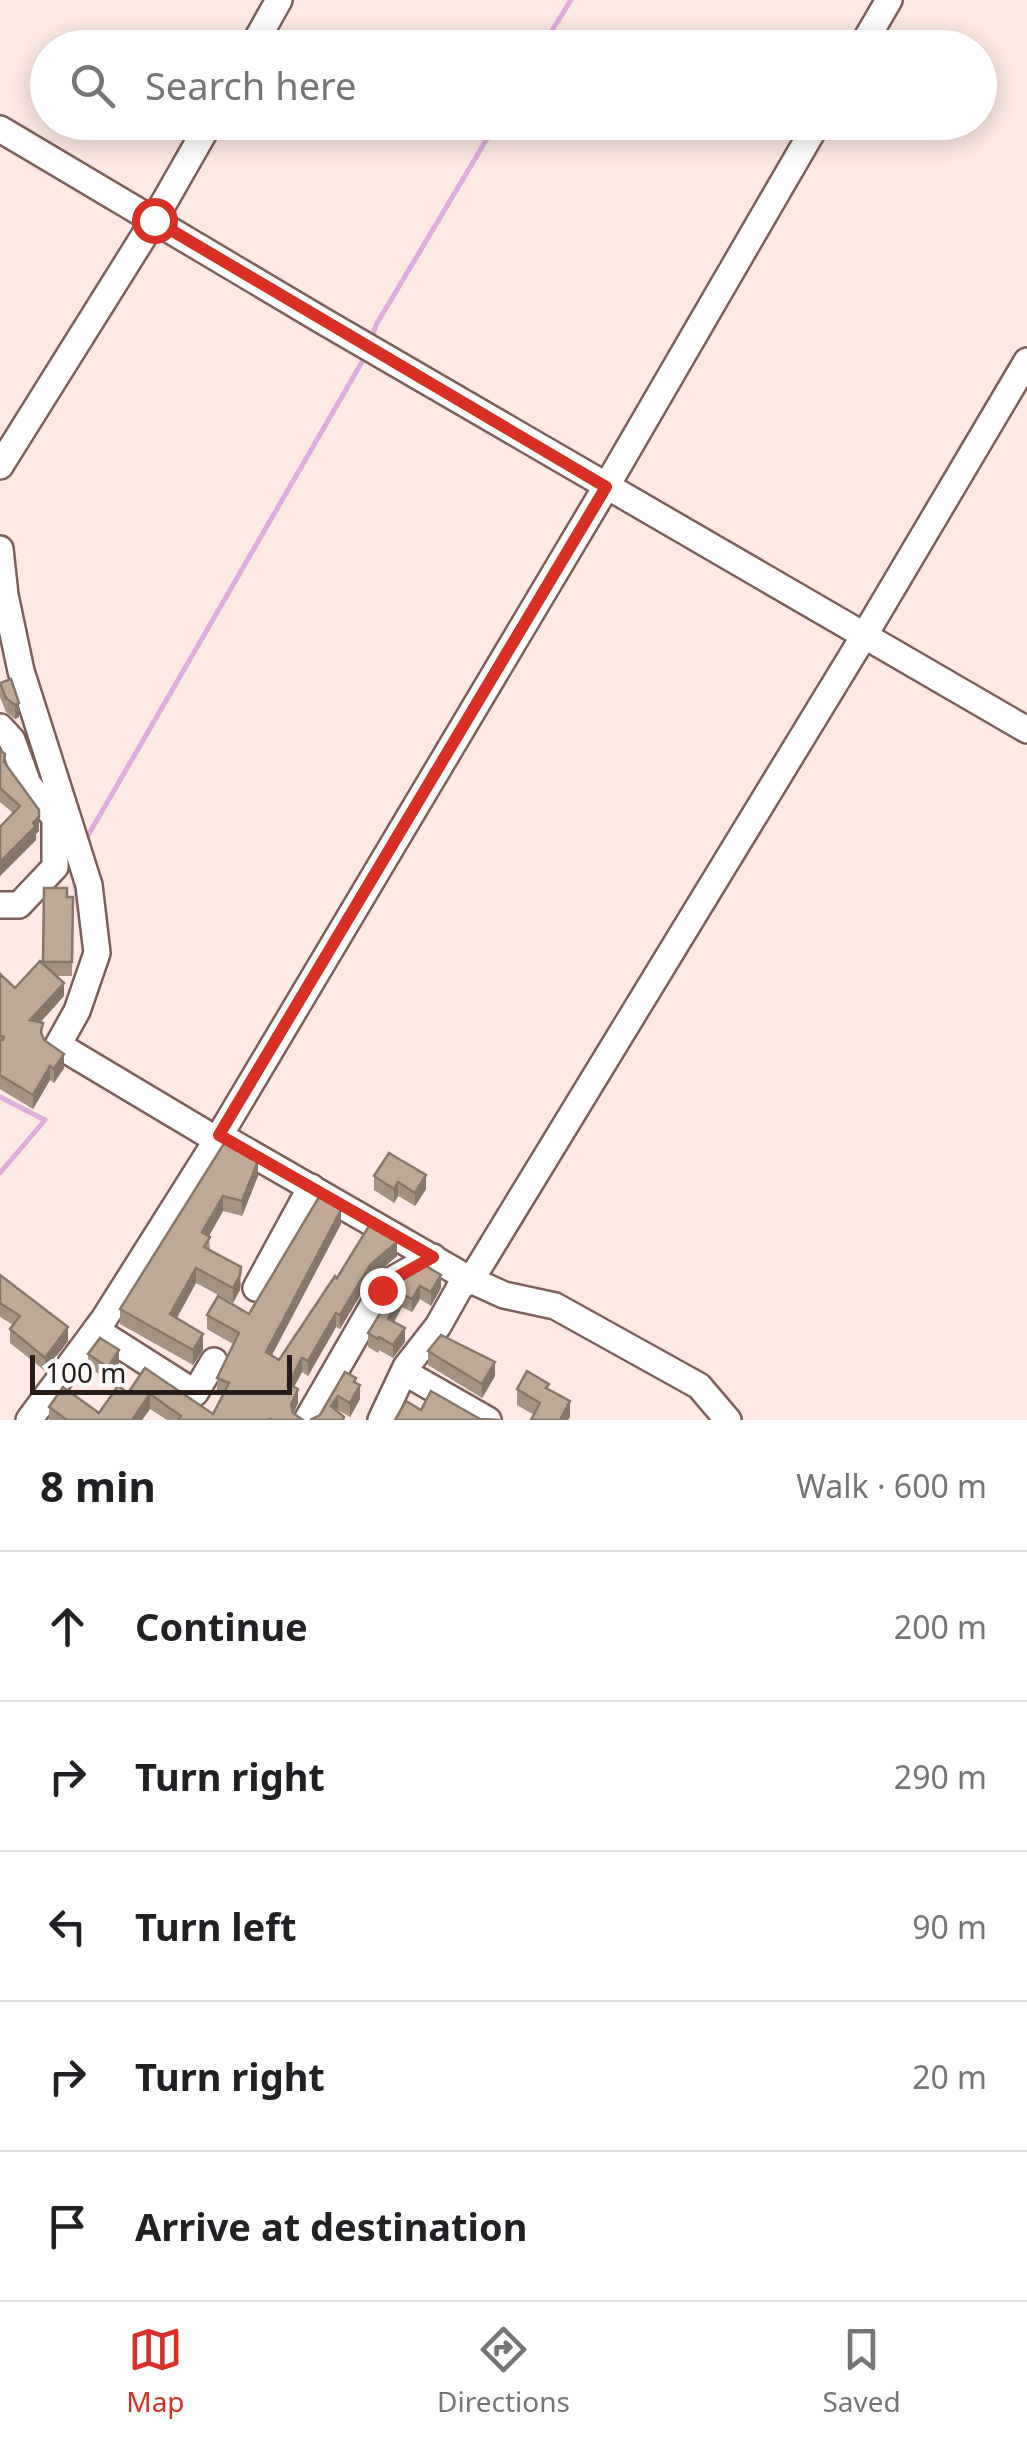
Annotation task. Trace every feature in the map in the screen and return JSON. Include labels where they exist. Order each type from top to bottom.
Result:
[{"type":"street","points":[[262,30],[280,0]]},
{"type":"street","points":[[872,30],[889,0]]},
{"type":"street","points":[[0,129],[1027,730]]},
{"type":"street","points":[[0,466],[200,140]]},
{"type":"street","points":[[28,1420],[96,1330],[218,1138],[808,140]]},
{"type":"street","points":[[381,1420],[404,1372],[438,1326],[460,1287],[471,1280],[1027,361]]},
{"type":"street","points":[[0,549],[2,592],[21,671],[89,885],[96,953],[77,1011],[58,1045],[471,1280],[504,1295],[555,1306],[698,1386],[723,1418]]},
{"type":"street","points":[[0,727],[12,740],[28,784],[55,818],[55,866],[19,906],[0,906]]},
{"type":"street","points":[[256,1288],[311,1187]]},
{"type":"street","points":[[307,1420],[382,1290],[390,1281],[433,1257]]},
{"type":"street","points":[[96,1330],[195,1393],[214,1361]]},
{"type":"street","points":[[404,1372],[488,1420]]},
{"type":"building","points":[[11,679],[19,703],[15,705],[6,698],[0,683]]},
{"type":"building","points":[[0,750],[5,754],[4,762],[39,810],[39,817],[33,823],[36,826],[0,862],[0,827],[20,806],[0,788]]},
{"type":"building","points":[[44,888],[67,888],[67,897],[73,897],[72,962],[43,962]]},
{"type":"building","points":[[40,961],[64,983],[30,1020],[43,1023],[44,1040],[64,1054],[54,1069],[50,1066],[33,1095],[0,1075],[0,1040],[4,1037],[0,1036],[0,974],[15,988]]},
{"type":"building","points":[[225,1142],[258,1161],[242,1201],[223,1196],[202,1232],[210,1237],[204,1247],[241,1267],[233,1288],[196,1268],[170,1314],[203,1334],[193,1350],[120,1309]]},
{"type":"building","points":[[389,1153],[426,1175],[415,1193],[398,1182],[394,1189],[374,1176]]},
{"type":"building","points":[[319,1197],[341,1210],[266,1352],[279,1360],[369,1226],[397,1242],[370,1265],[340,1315],[336,1313],[308,1361],[302,1358],[288,1384],[298,1389],[291,1405],[293,1413],[303,1420],[178,1420],[181,1416],[150,1394],[132,1420],[67,1420],[49,1407],[63,1387],[99,1413],[118,1386],[128,1393],[145,1368],[213,1414],[229,1383],[217,1378],[239,1333],[207,1315],[218,1296],[249,1314]]},
{"type":"building","points":[[426,1266],[441,1275],[431,1292],[420,1286],[412,1299],[402,1294],[388,1319],[405,1328],[393,1345],[368,1333],[400,1281]]},
{"type":"building","points":[[0,1275],[68,1327],[45,1358],[10,1329],[20,1316],[0,1303]]},
{"type":"building","points":[[441,1335],[495,1362],[482,1384],[428,1351]]},
{"type":"building","points":[[100,1338],[119,1350],[108,1367],[88,1354]]},
{"type":"building","points":[[527,1371],[549,1384],[546,1388],[570,1401],[560,1420],[531,1420],[540,1403],[517,1389]]},
{"type":"building","points":[[345,1372],[360,1385],[350,1403],[338,1396],[331,1406],[343,1420],[310,1420],[320,1415]]},
{"type":"building","points":[[431,1391],[480,1419],[500,1420],[395,1420],[406,1401],[421,1410]]},
{"type":"waterway","points":[[552,30],[571,0]]},
{"type":"waterway","points":[[371,340],[376,325],[486,140]]},
{"type":"waterway","points":[[86,839],[366,355]]},
{"type":"waterway","points":[[73,871],[81,925]]},
{"type":"waterway","points":[[0,1097],[45,1120],[0,1173]]},
{"type":"route","points":[[154,220],[606,487],[219,1135],[433,1257],[390,1281],[382,1290]]}]
